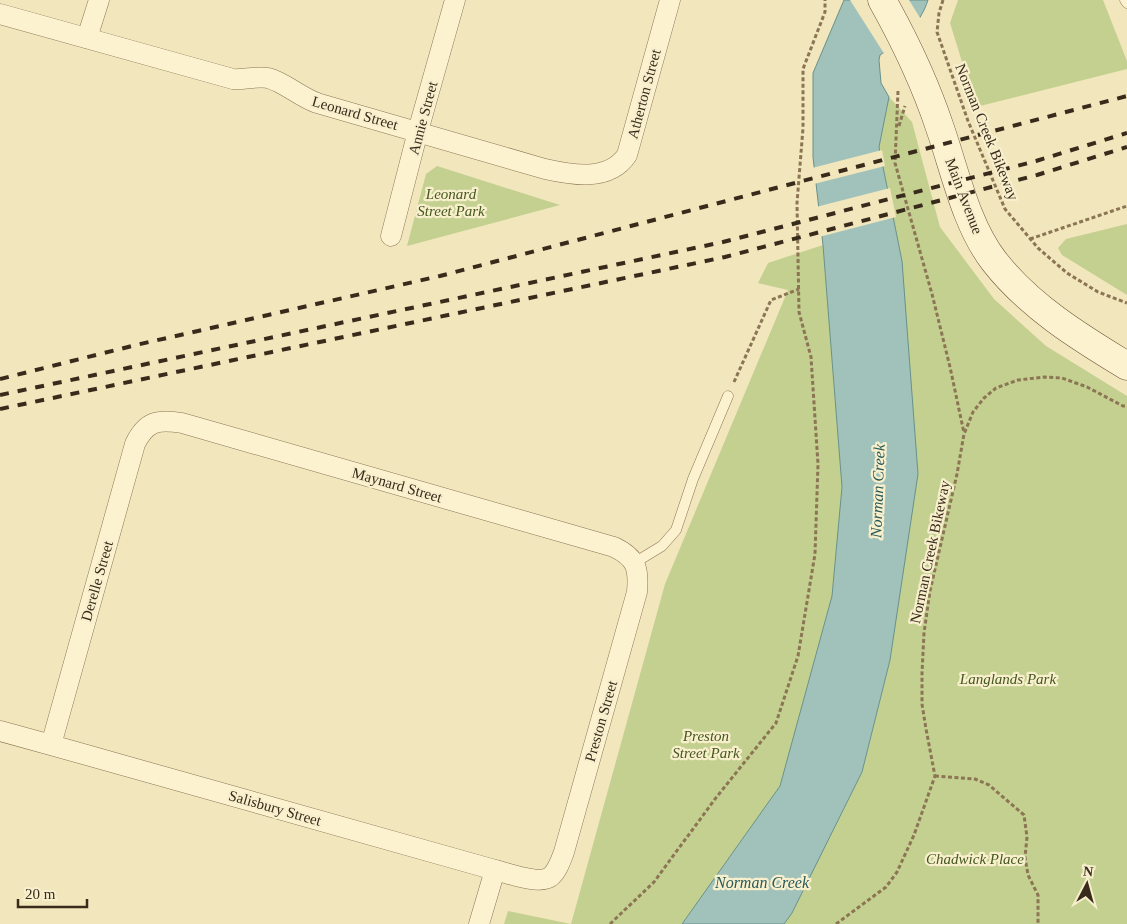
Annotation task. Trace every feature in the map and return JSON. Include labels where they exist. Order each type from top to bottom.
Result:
[{"type":"street","points":[[88,38],[98,0]]},
{"type":"street","name":"Annie Street","points":[[391,236],[455,0]]},
{"type":"street","name":"Atherton Street","points":[[599,173],[621,163],[627,155],[670,0]]},
{"type":"street","name":"Main Avenue","points":[[882,0],[907,45],[939,125],[970,218],[993,260],[1013,282],[1062,324],[1127,366]]},
{"type":"street","name":"Leonard Street","points":[[0,14],[232,79],[266,78],[307,100],[561,173],[582,176],[599,173]]},
{"type":"street","name":"Maynard Street","points":[[153,423],[161,421],[182,423],[614,547],[624,552],[634,563]]},
{"type":"street","name":"Derelle Street","points":[[52,745],[135,444],[143,431],[153,423]]},
{"type":"street","name":"Preston Street","points":[[550,876],[564,852],[637,592],[638,580],[634,563]]},
{"type":"street","name":"Salisbury Street","points":[[0,731],[528,879],[544,879],[550,876]]},
{"type":"street","points":[[479,924],[495,870]]},
{"type":"lane","points":[[634,563],[662,546],[676,530],[693,479],[728,396]]},
{"type":"path","points":[[610,924],[654,882],[715,799],[776,723],[798,656],[815,554],[818,464],[811,357],[799,312],[797,203],[803,128],[803,69],[825,12],[825,0]]},
{"type":"path","name":"Norman Creek Bikeway","points":[[943,0],[939,13],[937,32],[968,121],[1005,209],[1030,240],[1067,273],[1098,292],[1127,303]]},
{"type":"path","points":[[898,85],[895,163],[936,312],[964,434]]},
{"type":"path","points":[[1030,240],[1127,206]]},
{"type":"path","points":[[728,396],[771,300],[799,289]]},
{"type":"path","name":"Norman Creek Bikeway","points":[[935,776],[922,704],[924,633],[930,591],[958,474],[964,434],[973,412],[984,398],[996,388],[1018,380],[1044,376],[1062,378],[1086,387],[1123,406],[1127,406]]},
{"type":"path","points":[[836,924],[886,887],[897,872],[914,835],[935,776],[975,779],[989,785],[1024,815],[1027,837],[1025,858],[1028,874],[1038,895],[1038,924]]},
{"type":"green space","points":[[958,0],[1103,0],[1127,61],[1127,69],[976,107],[950,23]]},
{"type":"green space","name":"Langlands Park","points":[[889,97],[912,122],[940,227],[994,299],[1046,346],[1127,396],[1127,924],[784,924],[792,913],[862,772],[890,660],[902,261],[879,147]]},
{"type":"green space","name":"Leonard Street Park","points":[[437,166],[560,205],[407,246],[426,174]]},
{"type":"green space","points":[[1127,224],[1127,295],[1062,255],[1058,248],[1066,239]]},
{"type":"green space","name":"Preston Street Park","points":[[823,245],[842,487],[832,596],[780,786],[682,924],[571,924],[665,584],[788,290],[758,283],[768,263]]},
{"type":"green space","points":[[508,911],[571,924],[504,924]]},
{"type":"water","name":"Norman Creek","points":[[844,0],[928,0],[915,25],[880,55],[879,60],[881,83],[889,97],[879,147],[902,261],[918,474],[890,660],[862,772],[792,913],[784,924],[682,924],[780,786],[832,596],[842,487],[823,245],[813,157],[813,73]]},
{"type":"pier","points":[[850,0],[909,0],[922,21],[907,39],[885,55]]},
{"type":"pier","points":[[882,150],[885,166],[814,184],[812,168]]},
{"type":"pier","points":[[890,188],[896,217],[819,237],[816,207]]},
{"type":"railway","points":[[0,379],[136,345],[440,276],[1127,96]]},
{"type":"railway","points":[[0,395],[723,242],[1036,161],[1127,133]]},
{"type":"railway","points":[[0,409],[725,257],[1037,175],[1127,147]]},
{"type":"park label","name":"Chadwick Place","points":[[975,859]]}]
